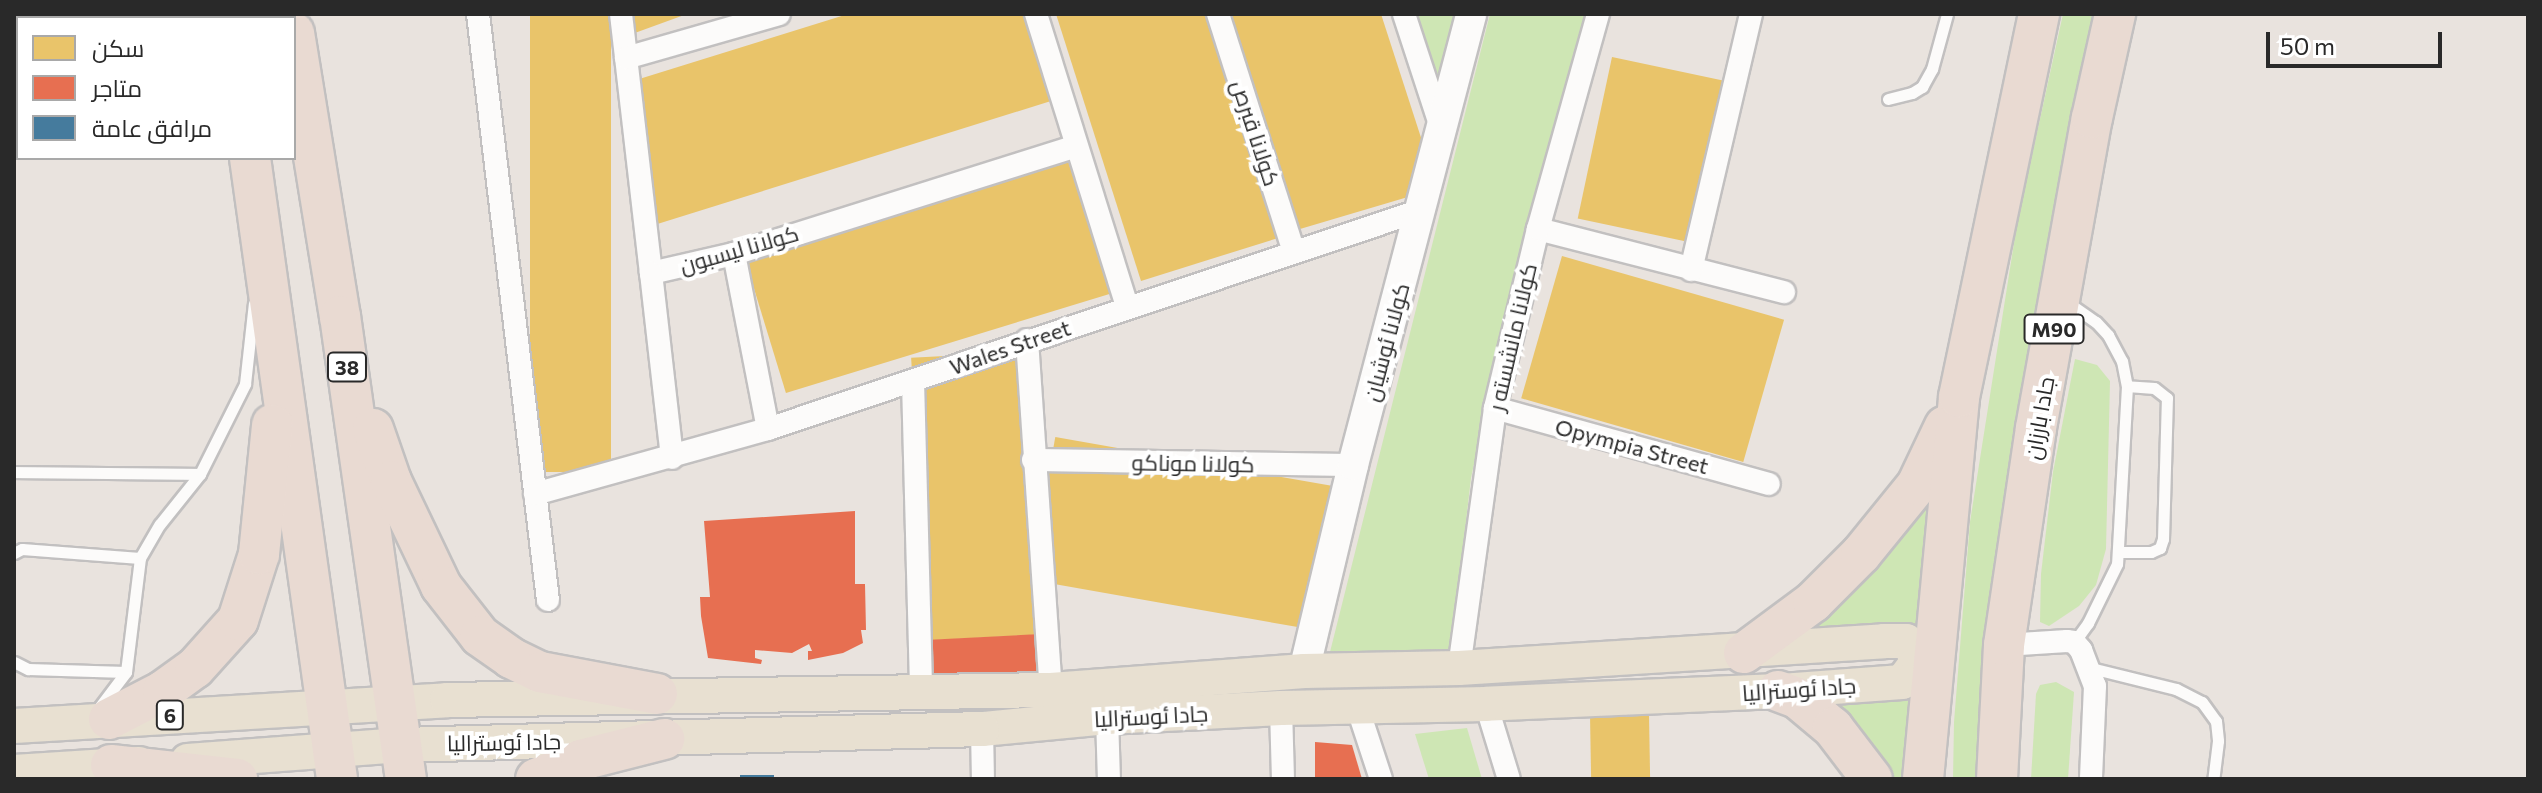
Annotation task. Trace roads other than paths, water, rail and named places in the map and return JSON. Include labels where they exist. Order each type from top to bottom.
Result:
[{"type":"highway","points":[[1923,779],[1932,647],[1959,397],[2039,14]]},
{"type":"highway","name":"جادا بارزان","points":[[1997,779],[2004,645],[2036,428],[2092,118],[2115,14]]},
{"type":"highway","name":"38","points":[[296,45],[340,316],[404,762]]},
{"type":"highway","points":[[250,160],[335,765]]},
{"type":"highway","points":[[340,316],[391,481],[441,586],[458,611],[480,636],[511,658],[540,672],[657,694]]},
{"type":"highway","points":[[99,720],[163,691],[195,668],[238,620],[251,588],[262,526],[272,427],[274,325]]},
{"type":"highway","points":[[1744,653],[1813,602],[1861,554],[1917,485],[1959,397]]},
{"type":"highway","points":[[1778,691],[1797,698],[1833,728],[1872,779]]},
{"type":"highway","points":[[536,779],[581,760],[664,739]]},
{"type":"highway","points":[[111,765],[237,779]]},
{"type":"main road","name":"جادا ئوسترالیا","points":[[326,705],[657,694],[1051,690],[1304,671],[1459,668],[1744,653],[1884,641],[1906,641],[1915,653],[1915,665],[1902,682],[1778,691],[1486,704],[1281,708],[1107,717],[982,729],[664,739],[404,762],[335,765]]},
{"type":"main road","name":"6","points":[[14,726],[326,705]]},
{"type":"main road","name":"6","points":[[14,772],[57,774],[111,765],[335,765]]},
{"type":"street","points":[[478,14],[548,600]]},
{"type":"street","name":"كولانا ليسبون","points":[[621,14],[651,273],[734,254],[1076,146]]},
{"type":"street","points":[[626,58],[779,14]]},
{"type":"street","points":[[1036,14],[1127,307]]},
{"type":"street","name":"كولانا قبرص","points":[[1218,14],[1294,252]]},
{"type":"street","points":[[1404,14],[1440,124]]},
{"type":"street","name":"كولانا ئوشيان","points":[[1304,671],[1353,465],[1471,14]]},
{"type":"street","name":"كولانا مانشسته ر","points":[[1459,668],[1495,408],[1538,229],[1598,14]]},
{"type":"street","points":[[1691,270],[1751,14]]},
{"type":"street","name":"Wales Street","points":[[535,494],[768,429],[1421,210]]},
{"type":"street","points":[[1538,229],[1784,292]]},
{"type":"street","points":[[734,254],[768,429]]},
{"type":"street","points":[[651,273],[672,458]]},
{"type":"street","points":[[1027,340],[1051,690]]},
{"type":"street","points":[[913,381],[921,691]]},
{"type":"street","name":"Opympia Street","points":[[1495,408],[1769,484]]},
{"type":"street","name":"كولانا موناكو","points":[[1033,460],[1353,465]]},
{"type":"street","points":[[2004,645],[2074,642],[2091,668],[2095,686],[2091,779]]},
{"type":"street","points":[[1486,704],[1509,779]]},
{"type":"street","points":[[1357,706],[1381,779]]},
{"type":"street","points":[[1281,708],[1283,779]]},
{"type":"street","points":[[1107,717],[1109,779]]},
{"type":"street","points":[[982,729],[983,779]]},
{"type":"lane","points":[[1888,99],[1922,87],[1932,69],[1947,14]]},
{"type":"lane","points":[[99,720],[126,672],[140,558],[160,524],[200,474],[245,384],[261,239]]},
{"type":"lane","points":[[2060,298],[2096,322],[2108,335],[2122,361],[2127,386],[2119,552],[2108,585],[2074,642]]},
{"type":"lane","points":[[2119,552],[2151,552],[2160,548],[2163,539],[2167,398],[2159,390],[2127,386]]},
{"type":"lane","points":[[14,472],[200,474]]},
{"type":"lane","points":[[14,553],[22,549],[140,558]]},
{"type":"lane","points":[[14,662],[28,669],[126,672]]},
{"type":"lane","points":[[2091,668],[2176,689],[2202,702],[2216,721],[2218,741],[2213,779]]}]
